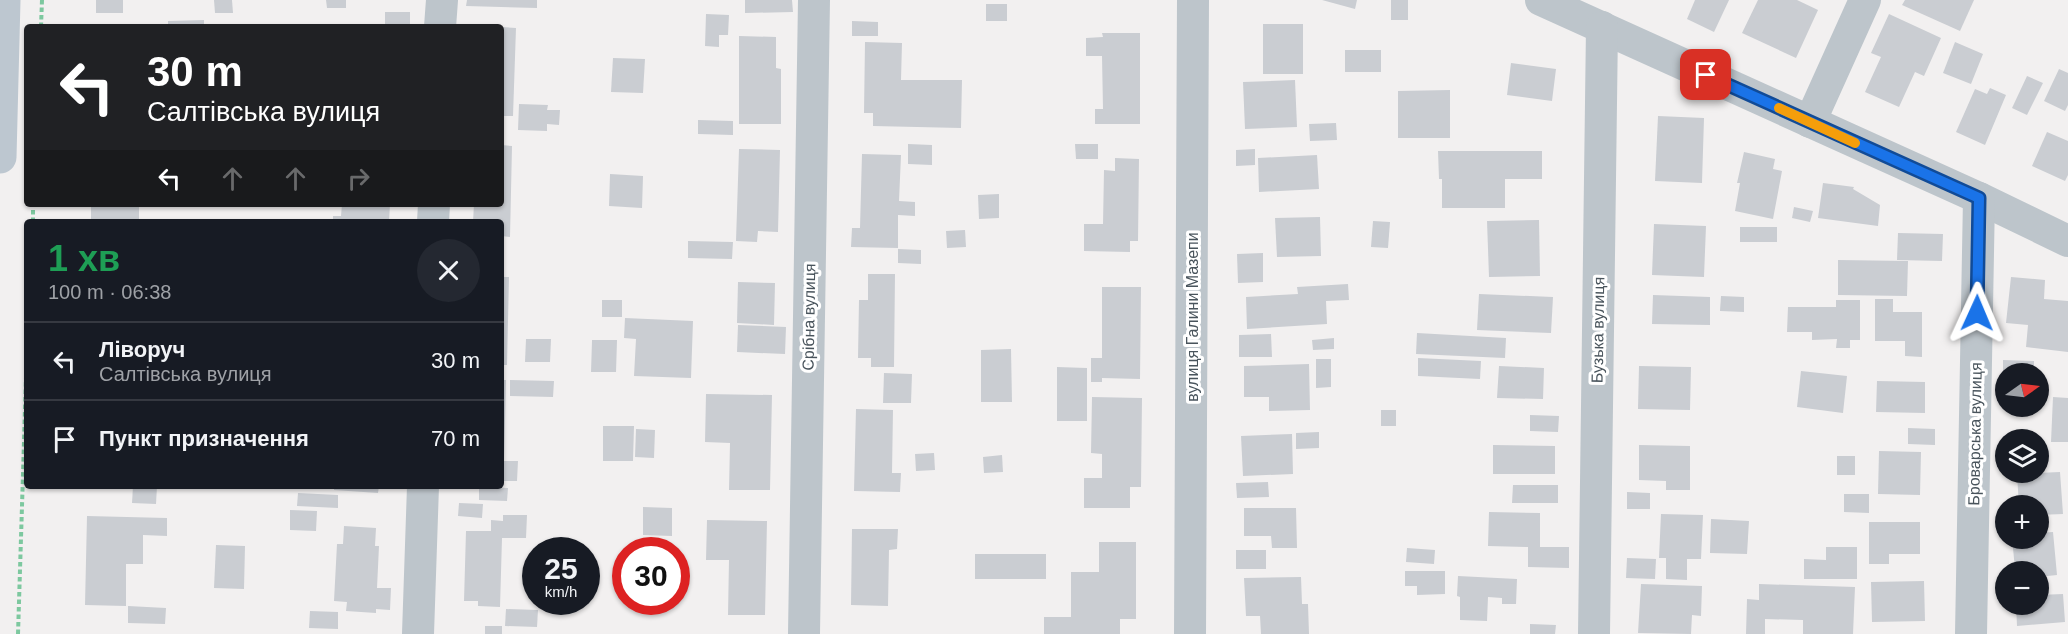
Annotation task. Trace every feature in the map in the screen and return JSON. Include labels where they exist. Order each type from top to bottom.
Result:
[{"type":"main road","points":[[0,157],[4,0]]},
{"type":"street","points":[[441,0],[441,24]]},
{"type":"street","name":"Срібна вулиця","points":[[804,634],[814,0]]},
{"type":"street","name":"вулиця Галини Мазепи","points":[[1190,634],[1193,0]]},
{"type":"street","points":[[1541,0],[1979,198],[2068,241]]},
{"type":"street","points":[[1810,122],[1865,0]]},
{"type":"street","name":"Бузька вулиця","points":[[1594,634],[1602,27]]},
{"type":"street","name":"Броварська вулиця","points":[[1971,634],[1979,198]]},
{"type":"street","points":[[418,634],[423,489]]},
{"type":"path","points":[[41,24],[42,0]]},
{"type":"path","points":[[18,634],[24,442]]},
{"type":"building","points":[[96,0],[123,0],[123,13],[96,13]]},
{"type":"building","points":[[214,0],[232,0],[233,13],[215,13]]},
{"type":"building","points":[[326,0],[346,0],[346,8],[327,8]]},
{"type":"building","points":[[467,0],[537,0],[537,8],[466,6]]},
{"type":"building","points":[[745,0],[792,0],[793,12],[745,13]]},
{"type":"building","points":[[1322,0],[1357,0],[1355,9]]},
{"type":"building","points":[[1391,0],[1408,0],[1408,20],[1391,20]]},
{"type":"building","points":[[1695,0],[1729,0],[1714,32],[1687,19]]},
{"type":"building","points":[[1758,0],[1797,0],[1818,10],[1796,58],[1742,33]]},
{"type":"building","points":[[1905,0],[1974,0],[1960,31],[1902,5]]},
{"type":"building","points":[[986,4],[1007,4],[1007,21],[986,21]]},
{"type":"building","points":[[385,12],[410,12],[410,24],[385,24]]},
{"type":"building","points":[[706,14],[729,15],[728,35],[719,35],[719,47],[705,46]]},
{"type":"building","points":[[1889,14],[1941,38],[1924,76],[1915,72],[1899,107],[1865,92],[1881,57],[1871,53]]},
{"type":"building","points":[[204,20],[204,24],[168,24],[168,21]]},
{"type":"building","points":[[852,21],[878,22],[878,36],[852,36]]},
{"type":"building","points":[[1263,24],[1303,24],[1303,74],[1263,74]]},
{"type":"building","points":[[504,27],[516,28],[513,116],[504,116]]},
{"type":"building","points":[[1102,33],[1140,33],[1140,124],[1095,124],[1095,109],[1103,109],[1102,56],[1086,56],[1086,38],[1103,37]]},
{"type":"building","points":[[739,36],[776,37],[776,68],[781,69],[781,124],[739,124]]},
{"type":"building","points":[[865,42],[902,43],[901,80],[962,80],[961,128],[873,126],[873,113],[864,113]]},
{"type":"building","points":[[1955,42],[1983,54],[1971,84],[1943,73]]},
{"type":"building","points":[[1345,50],[1381,50],[1381,72],[1345,72]]},
{"type":"building","points":[[613,58],[645,59],[643,93],[611,92]]},
{"type":"building","points":[[1511,63],[1556,69],[1552,101],[1507,95]]},
{"type":"building","points":[[2059,69],[2068,73],[2068,105],[2065,111],[2044,101]]},
{"type":"building","points":[[2027,76],[2043,83],[2027,115],[2012,108]]},
{"type":"building","points":[[1295,80],[1297,127],[1245,129],[1243,82]]},
{"type":"building","points":[[1990,88],[2006,95],[1985,145],[1956,132],[1975,89],[1987,94]]},
{"type":"building","points":[[1450,90],[1450,138],[1398,138],[1398,91]]},
{"type":"building","points":[[519,104],[548,105],[547,110],[560,110],[559,125],[547,124],[547,131],[518,130]]},
{"type":"building","points":[[1658,116],[1704,118],[1702,183],[1655,181]]},
{"type":"building","points":[[698,120],[733,121],[733,135],[698,134]]},
{"type":"building","points":[[1336,123],[1337,140],[1310,141],[1309,124]]},
{"type":"building","points":[[2047,132],[2068,141],[2068,175],[2065,181],[2032,166]]},
{"type":"building","points":[[908,144],[932,145],[932,165],[908,164]]},
{"type":"building","points":[[1075,144],[1098,144],[1098,159],[1076,159]]},
{"type":"building","points":[[504,145],[512,146],[510,237],[504,236],[504,219],[473,219],[474,207],[504,207]]},
{"type":"building","points":[[739,149],[780,150],[778,232],[758,231],[757,242],[736,241]]},
{"type":"building","points":[[1255,149],[1255,165],[1236,166],[1236,150]]},
{"type":"building","points":[[1438,151],[1542,151],[1542,179],[1505,179],[1505,208],[1442,208],[1442,179],[1439,179]]},
{"type":"building","points":[[1744,152],[1775,159],[1773,169],[1782,171],[1773,219],[1735,211],[1740,183],[1737,183]]},
{"type":"building","points":[[862,154],[901,155],[899,201],[915,202],[915,216],[898,215],[898,248],[851,247],[852,228],[860,228]]},
{"type":"building","points":[[1317,155],[1319,189],[1259,192],[1258,158]]},
{"type":"building","points":[[1115,158],[1139,159],[1138,241],[1130,241],[1130,252],[1084,251],[1084,224],[1103,224],[1104,170],[1115,171]]},
{"type":"building","points":[[610,174],[643,176],[642,208],[609,206]]},
{"type":"building","points":[[1823,183],[1854,187],[1853,189],[1880,205],[1878,226],[1818,218]]},
{"type":"building","points":[[999,194],[999,218],[979,219],[978,195]]},
{"type":"building","points":[[91,207],[139,207],[139,219],[91,219]]},
{"type":"building","points":[[342,207],[390,207],[389,219],[333,219],[333,216],[341,216]]},
{"type":"building","points":[[1794,207],[1813,211],[1810,222],[1792,218]]},
{"type":"building","points":[[1320,217],[1321,256],[1277,257],[1275,218]]},
{"type":"building","points":[[1539,220],[1540,276],[1489,277],[1487,221]]},
{"type":"building","points":[[1373,221],[1390,222],[1388,248],[1371,247]]},
{"type":"building","points":[[1654,224],[1706,226],[1704,277],[1652,275]]},
{"type":"building","points":[[1740,227],[1777,227],[1777,242],[1740,242]]},
{"type":"building","points":[[965,230],[966,247],[947,248],[946,231]]},
{"type":"building","points":[[1898,233],[1943,234],[1942,261],[1897,260]]},
{"type":"building","points":[[688,241],[733,242],[732,259],[688,258]]},
{"type":"building","points":[[898,249],[921,250],[921,264],[898,263]]},
{"type":"building","points":[[1263,253],[1263,282],[1238,283],[1237,254]]},
{"type":"building","points":[[1838,260],[1908,261],[1907,296],[1838,295]]},
{"type":"building","points":[[868,274],[895,274],[894,367],[871,367],[871,358],[858,358],[859,300],[868,300]]},
{"type":"building","points":[[504,277],[509,277],[507,365],[504,365]]},
{"type":"building","points":[[2011,277],[2045,280],[2044,299],[2068,301],[2068,352],[2026,347],[2028,325],[2006,323]]},
{"type":"building","points":[[738,282],[775,283],[774,325],[737,323]]},
{"type":"building","points":[[1348,284],[1349,300],[1326,301],[1327,324],[1247,329],[1246,297],[1298,294],[1297,287]]},
{"type":"building","points":[[1102,287],[1141,287],[1140,379],[1102,378],[1102,382],[1091,382],[1091,358],[1102,358]]},
{"type":"building","points":[[1479,294],[1553,297],[1551,333],[1477,330]]},
{"type":"building","points":[[1653,295],[1710,297],[1710,325],[1652,324]]},
{"type":"building","points":[[1721,296],[1744,297],[1744,312],[1720,311]]},
{"type":"building","points":[[1875,299],[1893,299],[1893,312],[1922,312],[1922,357],[1905,356],[1905,341],[1875,341]]},
{"type":"building","points":[[602,300],[622,300],[622,317],[602,317]]},
{"type":"building","points":[[1836,300],[1860,300],[1860,340],[1850,340],[1850,348],[1836,348],[1837,339],[1812,340],[1812,332],[1787,332],[1788,307],[1836,307]]},
{"type":"building","points":[[625,318],[693,321],[691,378],[634,376],[636,339],[624,338]]},
{"type":"building","points":[[738,325],[786,327],[785,354],[737,352]]},
{"type":"building","points":[[1417,333],[1506,338],[1505,358],[1416,354]]},
{"type":"building","points":[[1271,334],[1272,357],[1239,357],[1239,335]]},
{"type":"building","points":[[1334,338],[1334,349],[1313,350],[1312,340]]},
{"type":"building","points":[[526,339],[551,339],[550,362],[525,362]]},
{"type":"building","points":[[592,340],[617,340],[616,372],[591,372]]},
{"type":"building","points":[[1011,349],[1012,402],[981,402],[981,350]]},
{"type":"building","points":[[1418,358],[1481,361],[1480,379],[1418,376]]},
{"type":"building","points":[[1316,359],[1331,359],[1331,387],[1316,388]]},
{"type":"building","points":[[2003,360],[2034,361],[2034,363],[2003,363]]},
{"type":"building","points":[[1309,364],[1310,410],[1269,411],[1269,397],[1244,397],[1244,366]]},
{"type":"building","points":[[1499,366],[1544,368],[1543,399],[1497,398]]},
{"type":"building","points":[[1639,366],[1691,367],[1690,410],[1638,409]]},
{"type":"building","points":[[1057,367],[1087,368],[1087,421],[1057,421]]},
{"type":"building","points":[[1801,371],[1847,376],[1843,413],[1797,407]]},
{"type":"building","points":[[884,373],[912,374],[911,403],[883,403]]},
{"type":"building","points":[[504,380],[506,380],[504,461]]},
{"type":"building","points":[[510,380],[554,381],[553,397],[510,396]]},
{"type":"building","points":[[1877,381],[1925,382],[1925,413],[1876,412]]},
{"type":"building","points":[[706,394],[772,395],[770,490],[729,490],[730,443],[705,442]]},
{"type":"building","points":[[1092,397],[1142,398],[1141,487],[1130,487],[1130,508],[1084,508],[1084,478],[1102,478],[1102,454],[1091,453]]},
{"type":"building","points":[[2053,397],[2068,398],[2068,442],[2051,442]]},
{"type":"building","points":[[856,409],[893,410],[892,473],[901,473],[900,492],[854,491]]},
{"type":"building","points":[[1381,410],[1396,410],[1396,426],[1381,426]]},
{"type":"building","points":[[1530,415],[1559,416],[1558,432],[1530,431]]},
{"type":"building","points":[[603,426],[634,426],[633,461],[603,461]]},
{"type":"building","points":[[1908,428],[1935,429],[1935,445],[1908,444]]},
{"type":"building","points":[[636,429],[655,430],[654,458],[635,457]]},
{"type":"building","points":[[1319,432],[1319,448],[1296,449],[1296,433]]},
{"type":"building","points":[[1292,434],[1293,474],[1243,476],[1241,436]]},
{"type":"building","points":[[1493,445],[1555,446],[1555,474],[1493,474]]},
{"type":"building","points":[[1639,445],[1690,446],[1690,490],[1666,490],[1666,481],[1639,480]]},
{"type":"building","points":[[1879,451],[1921,452],[1920,495],[1878,494]]},
{"type":"building","points":[[934,453],[935,470],[916,471],[915,454]]},
{"type":"building","points":[[1002,455],[1003,472],[984,473],[983,457]]},
{"type":"building","points":[[1837,456],[1855,456],[1855,475],[1837,475]]},
{"type":"building","points":[[504,461],[518,461],[517,481],[504,481]]},
{"type":"building","points":[[2060,472],[2063,514],[2049,515],[2049,495],[2018,495],[2018,483],[2049,483],[2049,473]]},
{"type":"building","points":[[1268,482],[1269,497],[1237,498],[1236,483]]},
{"type":"building","points":[[1513,485],[1558,485],[1558,503],[1512,503]]},
{"type":"building","points":[[508,488],[507,501],[479,500],[479,489]]},
{"type":"building","points":[[133,489],[157,489],[156,504],[132,503]]},
{"type":"building","points":[[334,489],[379,489],[378,493]]},
{"type":"building","points":[[1627,492],[1650,493],[1650,509],[1627,509]]},
{"type":"building","points":[[298,493],[338,495],[338,508],[297,506]]},
{"type":"building","points":[[1844,494],[1869,494],[1869,513],[1844,512]]},
{"type":"building","points":[[459,503],[483,504],[482,518],[458,516]]},
{"type":"building","points":[[643,507],[672,508],[672,536],[643,535]]},
{"type":"building","points":[[1244,508],[1296,508],[1297,548],[1272,548],[1271,536],[1244,536]]},
{"type":"building","points":[[290,510],[317,511],[316,531],[290,530]]},
{"type":"building","points":[[1489,512],[1540,513],[1540,547],[1569,547],[1569,568],[1528,567],[1528,547],[1488,546]]},
{"type":"building","points":[[1661,514],[1703,515],[1701,559],[1687,559],[1687,580],[1666,579],[1666,558],[1659,558]]},
{"type":"building","points":[[503,515],[527,515],[526,537],[502,538],[500,607],[478,606],[478,601],[464,601],[466,531],[491,531],[491,520],[503,521]]},
{"type":"building","points":[[87,516],[167,518],[167,536],[143,535],[143,564],[126,564],[126,606],[85,605]]},
{"type":"building","points":[[1711,519],[1749,521],[1747,554],[1710,553]]},
{"type":"building","points":[[707,520],[767,521],[765,615],[728,615],[729,560],[706,560]]},
{"type":"building","points":[[1869,522],[1920,522],[1920,554],[1889,554],[1889,564],[1869,564]]},
{"type":"building","points":[[344,526],[376,528],[375,546],[379,546],[377,588],[391,588],[390,610],[376,609],[376,613],[346,611],[347,602],[334,601],[337,544],[343,544]]},
{"type":"building","points":[[852,529],[898,529],[897,549],[889,550],[888,606],[851,605]]},
{"type":"building","points":[[2049,532],[2053,532],[2057,575],[2049,576],[2049,561],[2014,561],[2013,549],[2049,549]]},
{"type":"building","points":[[1099,542],[1136,542],[1136,619],[1120,619],[1120,634],[1044,634],[1044,617],[1071,617],[1071,572],[1099,572]]},
{"type":"building","points":[[216,545],[245,546],[244,589],[214,588]]},
{"type":"building","points":[[1826,547],[1857,547],[1857,579],[1804,579],[1804,559],[1826,560]]},
{"type":"building","points":[[1407,548],[1435,550],[1434,564],[1406,562]]},
{"type":"building","points":[[1236,550],[1266,550],[1266,569],[1236,569]]},
{"type":"building","points":[[975,554],[1046,554],[1046,579],[975,579]]},
{"type":"building","points":[[1627,558],[1656,559],[1655,579],[1626,578]]},
{"type":"building","points":[[1405,571],[1445,571],[1445,594],[1417,595],[1417,586],[1405,586]]},
{"type":"building","points":[[1458,576],[1517,579],[1516,604],[1502,604],[1502,598],[1488,597],[1487,621],[1460,620],[1460,597],[1457,596]]},
{"type":"building","points":[[1301,577],[1302,604],[1308,604],[1309,634],[1261,634],[1260,616],[1246,616],[1244,578]]},
{"type":"building","points":[[1924,581],[1925,621],[1872,622],[1871,582]]},
{"type":"building","points":[[1641,584],[1702,586],[1701,616],[1692,615],[1691,634],[1638,633]]},
{"type":"building","points":[[1759,584],[1855,587],[1853,634],[1803,634],[1803,620],[1765,619],[1765,634],[1746,634],[1747,599],[1759,600]]},
{"type":"building","points":[[2063,594],[2065,622],[2017,626],[2016,615],[2049,615],[2049,595]]},
{"type":"building","points":[[128,606],[166,608],[165,624],[128,623]]},
{"type":"building","points":[[506,609],[522,610],[522,615],[538,615],[537,627],[505,626]]},
{"type":"building","points":[[310,611],[338,612],[338,629],[309,628]]},
{"type":"building","points":[[1530,624],[1556,625],[1555,634],[1530,634]]},
{"type":"building","points":[[485,626],[502,626],[502,634],[485,634]]},
{"type":"slow traffic","points":[[1779,108],[1855,143]]},
{"type":"route","points":[[1706,75],[1979,198],[1977,313]]}]
